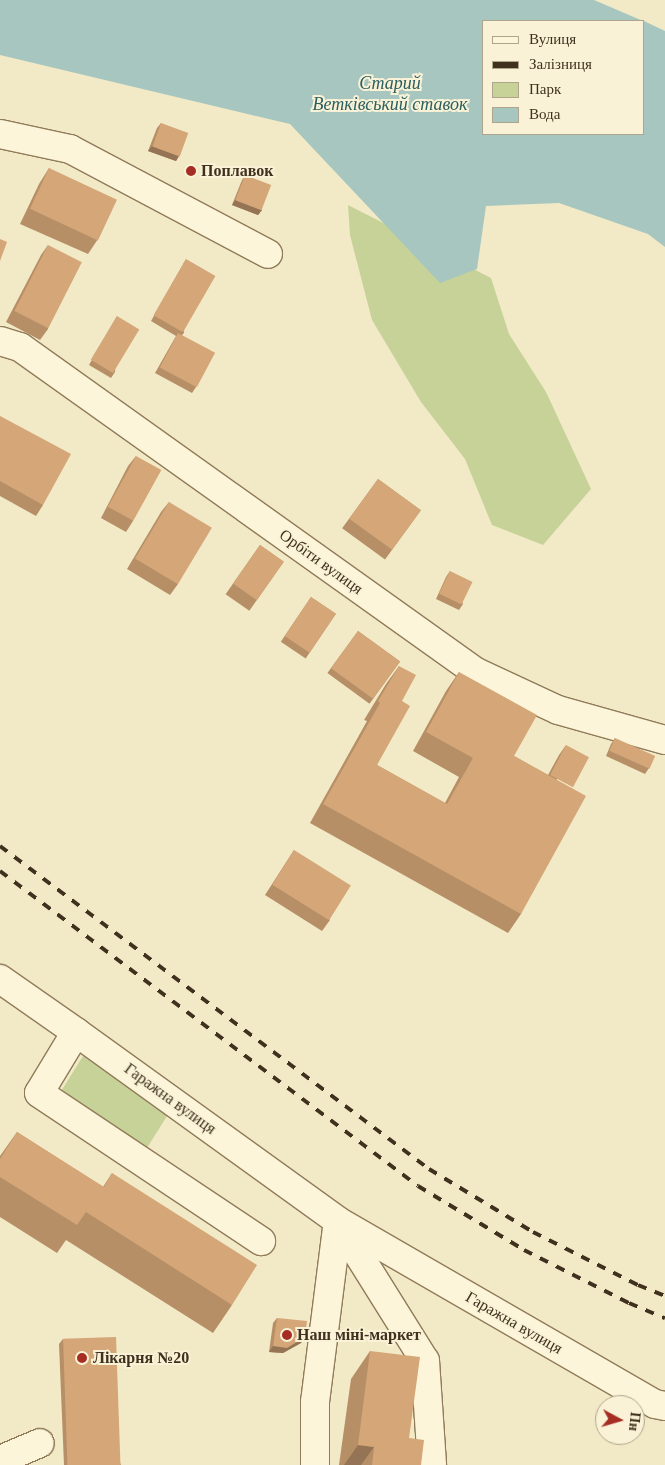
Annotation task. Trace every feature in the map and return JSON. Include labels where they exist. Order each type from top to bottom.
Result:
[{"type":"street","points":[[0,134],[70,149],[268,254]]},
{"type":"street","name":"Орбіти вулиця","points":[[0,341],[20,347],[476,672],[558,710],[665,740]]},
{"type":"street","name":"Гаражна вулиця","points":[[0,979],[338,1221],[655,1404],[665,1406]]},
{"type":"street","points":[[76,1032],[39,1093],[261,1241]]},
{"type":"street","points":[[315,1465],[315,1402],[338,1221]]},
{"type":"street","points":[[338,1221],[425,1361],[432,1465]]},
{"type":"street","points":[[0,1460],[40,1443]]},
{"type":"green space","points":[[348,205],[491,278],[509,334],[546,392],[591,489],[543,545],[492,525],[465,459],[421,402],[372,320],[350,235]]},
{"type":"green space","points":[[83,1056],[170,1111],[147,1149],[59,1094]]},
{"type":"water","name":"Старий Ветківський ставок","points":[[0,0],[594,0],[641,20],[482,20],[482,135],[645,135],[645,21],[665,31],[665,247],[648,234],[559,203],[486,206],[477,269],[440,283],[290,124],[0,55]]},
{"type":"building","points":[[161,123],[188,133],[180,156],[152,146]]},
{"type":"building","points":[[49,168],[117,200],[98,240],[30,209]]},
{"type":"building","points":[[245,175],[271,185],[261,210],[235,200]]},
{"type":"building","points":[[0,239],[7,242],[0,261]]},
{"type":"building","points":[[48,245],[82,262],[48,328],[14,311]]},
{"type":"building","points":[[186,259],[215,276],[183,332],[154,315]]},
{"type":"building","points":[[117,316],[139,329],[113,373],[91,360]]},
{"type":"building","points":[[178,333],[215,353],[197,387],[160,367]]},
{"type":"building","points":[[0,416],[71,454],[43,505],[0,481]]},
{"type":"building","points":[[136,456],[161,470],[133,521],[108,507]]},
{"type":"building","points":[[378,479],[421,510],[392,550],[349,519]]},
{"type":"building","points":[[169,502],[212,528],[178,584],[135,559]]},
{"type":"building","points":[[260,545],[284,562],[257,600],[233,584]]},
{"type":"building","points":[[450,571],[472,582],[462,604],[439,593]]},
{"type":"building","points":[[311,597],[336,614],[310,653],[285,636]]},
{"type":"building","points":[[358,631],[400,662],[373,699],[331,668]]},
{"type":"building","points":[[399,666],[416,675],[402,701],[410,706],[377,765],[447,804],[473,758],[426,732],[459,672],[537,715],[514,756],[586,796],[521,914],[323,804],[380,703],[378,701]]},
{"type":"building","points":[[615,738],[655,756],[650,769],[609,751]]},
{"type":"building","points":[[566,745],[589,757],[573,787],[550,775]]},
{"type":"building","points":[[294,850],[351,886],[329,920],[272,885]]},
{"type":"building","points":[[17,1132],[104,1187],[112,1173],[257,1265],[232,1305],[86,1212],[77,1225],[0,1177],[0,1159]]},
{"type":"building","name":"Наш міні-маркет","points":[[277,1318],[307,1321],[305,1337],[287,1348],[273,1346]]},
{"type":"building","points":[[116,1337],[120,1465],[67,1465],[63,1339]]},
{"type":"building","points":[[370,1351],[420,1357],[409,1438],[424,1440],[421,1465],[372,1465],[374,1447],[358,1445]]},
{"type":"railway","points":[[0,846],[429,1169],[533,1232],[638,1285],[665,1296]]},
{"type":"railway","points":[[0,871],[418,1186],[524,1250],[629,1303],[665,1318]]},
{"type":"place","name":"Поплавок","points":[[191,171]]},
{"type":"place","name":"Наш міні-маркет","points":[[287,1335]]},
{"type":"place","name":"Лікарня №20","points":[[82,1358]]}]
